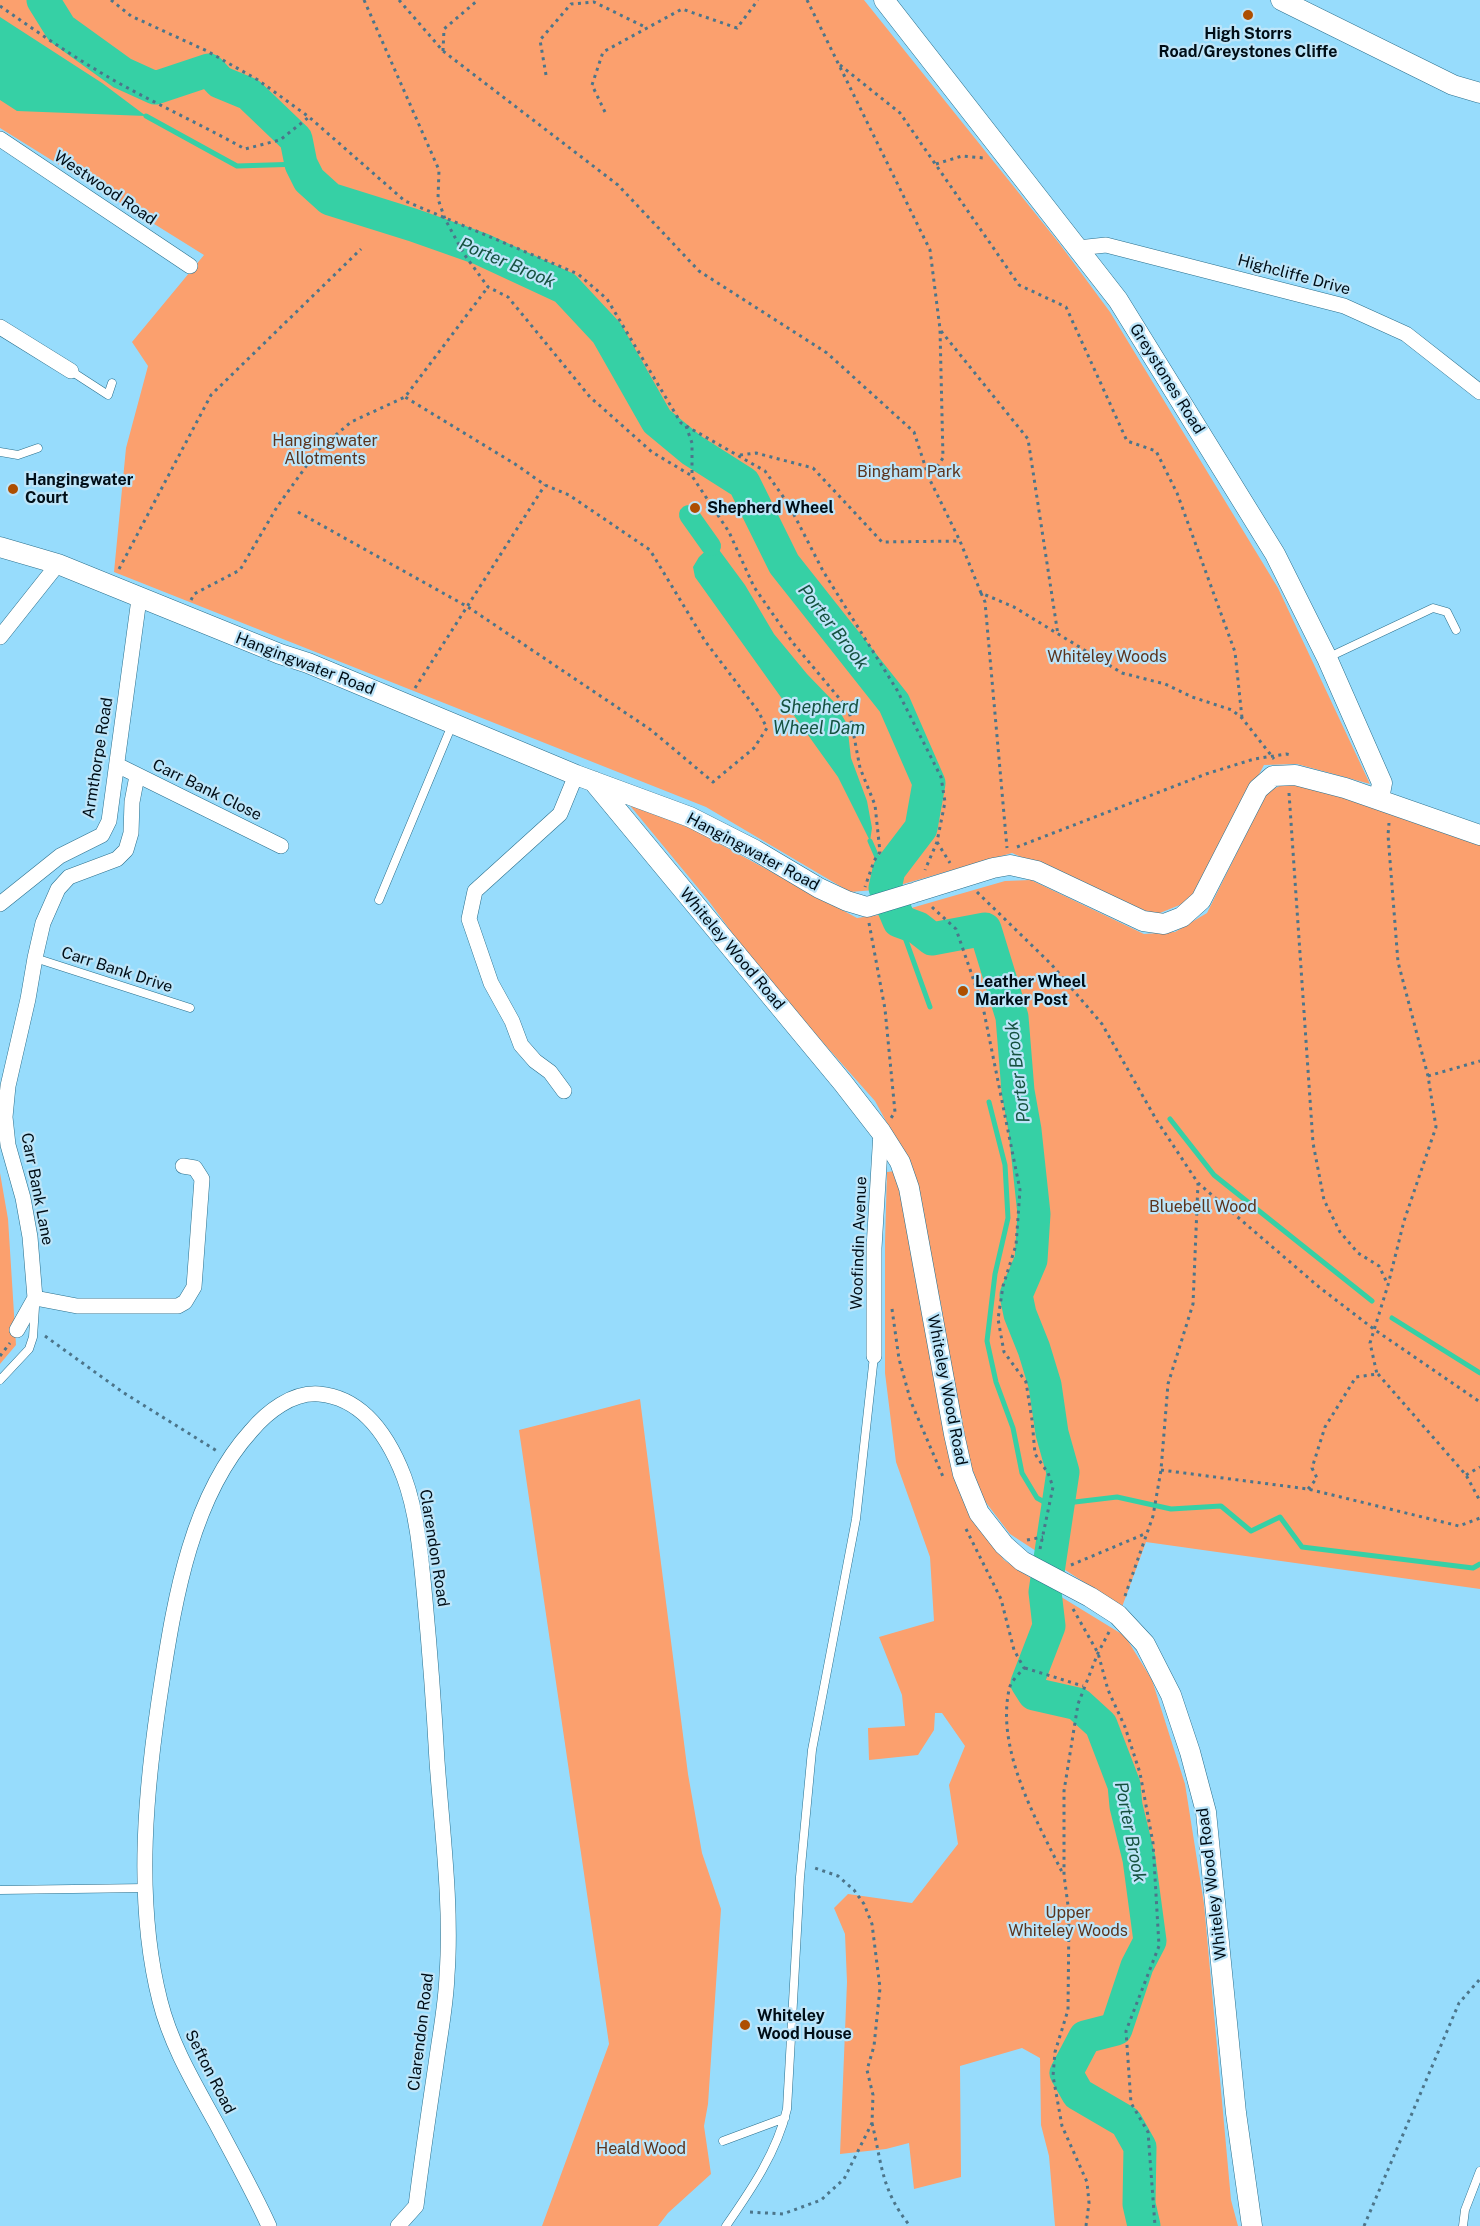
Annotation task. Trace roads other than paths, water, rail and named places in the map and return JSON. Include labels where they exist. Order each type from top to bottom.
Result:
[{"type":"street","name":"Greystones Road","points":[[884,0],[1118,300],[1275,554],[1327,658],[1382,783],[1384,801]]},
{"type":"street","points":[[1281,0],[1453,85],[1480,93]]},
{"type":"street","name":"Westwood Road","points":[[0,139],[190,266]]},
{"type":"street","name":"Highcliffe Drive","points":[[1078,248],[1106,245],[1344,306],[1406,333],[1480,392]]},
{"type":"street","points":[[0,327],[71,371]]},
{"type":"street","name":"Hangingwater Road","points":[[0,548],[58,564],[184,616],[308,663],[584,778],[690,817],[755,850],[819,888],[863,906],[1010,865],[1037,871],[1143,921],[1164,924],[1182,917],[1201,900],[1258,789],[1273,776],[1295,775],[1384,801]]},
{"type":"street","points":[[0,637],[58,564]]},
{"type":"street","name":"Armthorpe Road","points":[[0,904],[60,856],[102,835],[109,821],[139,598]]},
{"type":"street","name":"Carr Bank Close","points":[[117,765],[281,846]]},
{"type":"street","name":"Carr Bank Lane","points":[[35,1298],[30,1237],[23,1198],[8,1145],[5,1117],[8,1086],[43,923],[58,889],[69,877],[117,859],[126,850],[131,833],[132,802],[137,776]]},
{"type":"street","points":[[564,1091],[550,1072],[535,1061],[521,1045],[512,1021],[491,983],[469,919],[475,891],[560,814],[584,778]]},
{"type":"street","name":"Whiteley Wood Road","points":[[584,778],[830,1067],[881,1132],[900,1162],[909,1188],[963,1474],[979,1513],[1004,1545],[1022,1561],[1050,1570],[1118,1615],[1145,1644],[1171,1695],[1206,1812],[1236,2113],[1252,2226]]},
{"type":"street","points":[[1384,801],[1480,835]]},
{"type":"street","name":"Woofindin Avenue","points":[[874,1356],[874,1248],[881,1132]]},
{"type":"street","points":[[16,1330],[35,1298],[77,1306],[177,1306],[185,1302],[194,1287],[202,1179],[195,1168],[183,1166]]},
{"type":"street","name":"Clarendon Road","points":[[146,1888],[146,1828],[151,1762],[170,1630],[183,1571],[200,1521],[214,1485],[229,1458],[262,1418],[298,1396],[317,1394],[334,1398],[366,1413],[392,1449],[404,1478],[413,1511],[422,1574],[432,1680],[449,1948],[442,2021],[416,2206],[398,2226]]},
{"type":"street","name":"Sefton Road","points":[[146,1888],[150,1946],[160,1999],[172,2042],[249,2183],[269,2226]]},
{"type":"lane","points":[[71,371],[108,395],[112,383]]},
{"type":"lane","points":[[0,452],[18,455],[38,448]]},
{"type":"lane","points":[[1327,658],[1433,608],[1447,612],[1456,630]]},
{"type":"lane","points":[[379,900],[453,724]]},
{"type":"lane","name":"Carr Bank Drive","points":[[35,958],[190,1008]]},
{"type":"lane","points":[[0,1380],[29,1349],[35,1298]]},
{"type":"lane","points":[[726,2226],[773,2150],[785,2118],[801,1864],[812,1750],[856,1519],[874,1356]]},
{"type":"lane","points":[[0,1890],[146,1888]]},
{"type":"lane","points":[[723,2141],[785,2118]]},
{"type":"lane","points":[[1463,2226],[1465,2210],[1480,2171]]},
{"type":"water","points":[[0,17],[102,83],[146,116],[17,111],[0,100]]},
{"type":"water","name":"Shepherd Wheel Dam","points":[[714,543],[745,585],[774,634],[834,702],[847,724],[851,758],[867,801],[872,828],[870,841],[838,777],[695,577],[693,567],[699,557]]},
{"type":"waterway","name":"Porter Brook","points":[[43,0],[61,29],[122,73],[155,88],[209,70],[220,82],[249,94],[296,139],[301,164],[309,180],[330,199],[481,249],[565,288],[607,333],[657,421],[692,450],[744,483],[784,564],[894,703],[929,783],[921,828],[889,870],[885,888],[899,921],[918,928],[932,939],[985,929],[1012,1017],[1018,1091],[1025,1130],[1034,1214],[1031,1260],[1016,1295],[1020,1314],[1045,1385],[1052,1433],[1063,1472],[1045,1592],[1049,1626],[1027,1683],[1034,1694],[1078,1704],[1101,1725],[1124,1785],[1126,1806],[1139,1859],[1150,1941],[1137,1966],[1116,2029],[1085,2037],[1066,2073],[1078,2094],[1126,2122],[1140,2147],[1139,2204],[1144,2226]]},
{"type":"waterway","points":[[146,116],[237,166],[301,164]]},
{"type":"waterway","points":[[689,515],[711,546]]},
{"type":"waterway","points":[[870,841],[887,880]]},
{"type":"waterway","points":[[904,851],[898,881],[918,928]]},
{"type":"waterway","points":[[899,921],[930,1007]]},
{"type":"waterway","points":[[989,1102],[1005,1165],[1008,1218],[995,1274],[987,1341],[996,1382],[1013,1428],[1022,1473],[1037,1498],[1057,1509]]},
{"type":"waterway","points":[[1170,1119],[1214,1175],[1372,1301]]},
{"type":"waterway","points":[[1392,1318],[1480,1373]]},
{"type":"waterway","points":[[1058,1504],[1117,1497],[1171,1509],[1221,1506],[1251,1531],[1280,1517],[1302,1547],[1473,1568],[1480,1564]]},
{"type":"place","name":"High Storrs Road/Greystones Cliffe","points":[[1248,15]]},
{"type":"place","name":"Hangingwater Court","points":[[13,489]]},
{"type":"place","name":"Shepherd Wheel","points":[[695,508]]},
{"type":"place","name":"Leather Wheel Marker Post","points":[[963,991]]},
{"type":"place","name":"Whiteley Wood House","points":[[745,2025]]},
{"type":"park label","name":"Hangingwater Allotments","points":[[325,450]]},
{"type":"park label","name":"Bingham Park","points":[[909,472]]},
{"type":"park label","name":"Whiteley Woods","points":[[1107,657]]},
{"type":"park label","name":"Bluebell Wood","points":[[1203,1207]]},
{"type":"park label","name":"Upper Whiteley Woods","points":[[1068,1922]]},
{"type":"park label","name":"Heald Wood","points":[[641,2149]]}]
